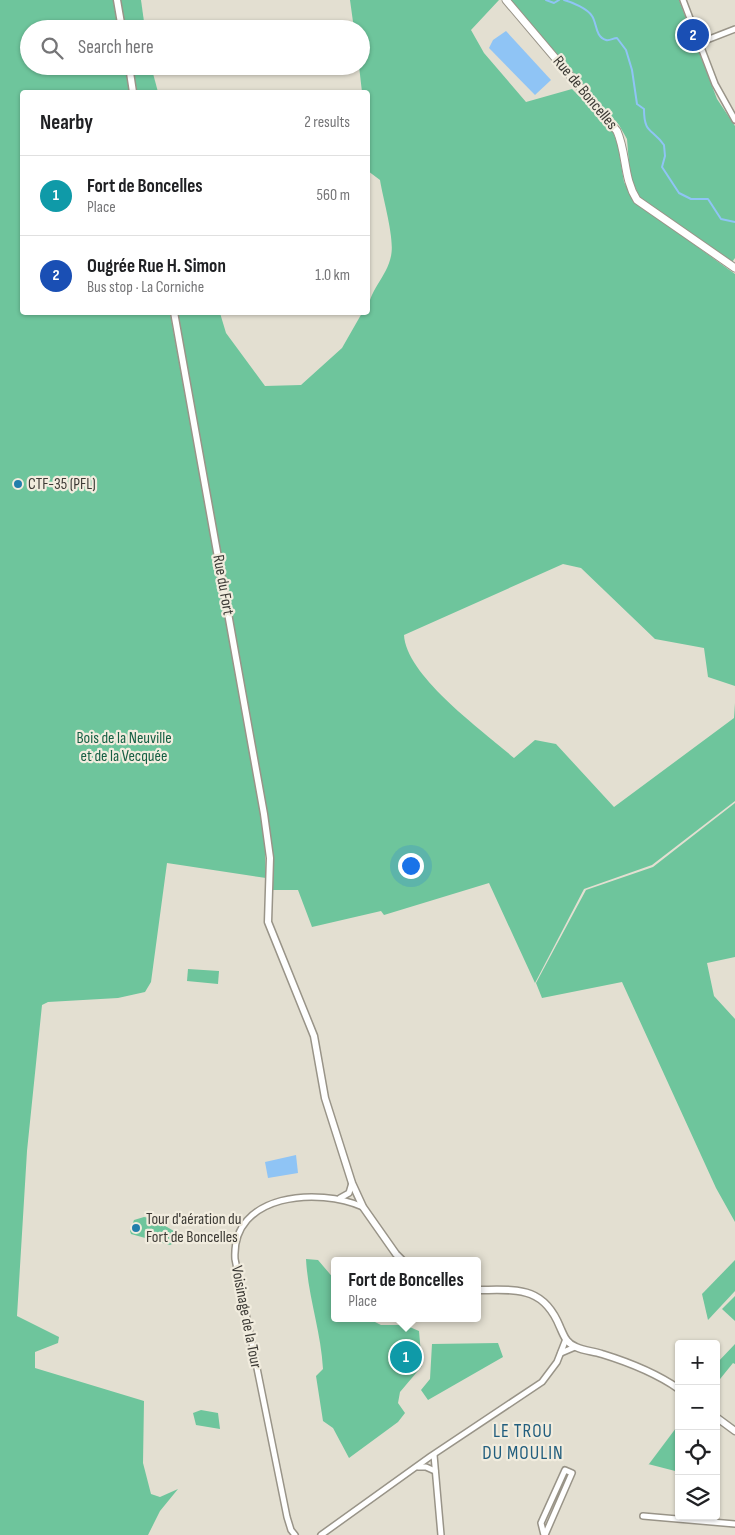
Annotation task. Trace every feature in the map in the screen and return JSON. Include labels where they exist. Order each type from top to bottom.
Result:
[{"type":"main road","name":"Rue de Boncelles","points":[[506,0],[614,126],[621,139],[628,183],[637,200],[735,268]]},
{"type":"street","points":[[117,0],[120,20]]},
{"type":"street","points":[[683,0],[719,92],[735,120]]},
{"type":"street","points":[[699,43],[735,29]]},
{"type":"street","points":[[130,75],[133,90]]},
{"type":"street","name":"Rue du Fort","points":[[175,315],[264,814],[270,858],[268,922],[314,1036],[324,1098],[352,1183],[363,1207],[399,1257]]},
{"type":"street","points":[[339,1198],[348,1194],[352,1183]]},
{"type":"street","name":"Voisinage de la Tour","points":[[296,1535],[291,1530],[287,1517],[235,1259],[235,1248],[244,1224],[253,1214],[267,1206],[311,1197],[339,1198],[363,1207]]},
{"type":"street","points":[[481,1290],[521,1290],[534,1294],[544,1301],[552,1311],[566,1339],[575,1347],[614,1359],[662,1379],[675,1387]]},
{"type":"street","points":[[321,1535],[434,1454],[542,1382],[555,1366],[566,1339]]},
{"type":"street","points":[[561,1354],[575,1347]]},
{"type":"street","points":[[720,1420],[735,1431]]},
{"type":"street","points":[[434,1454],[441,1535]]},
{"type":"street","points":[[418,1467],[426,1467],[435,1471]]},
{"type":"street","points":[[565,1470],[572,1473],[544,1535],[541,1523],[565,1470]]},
{"type":"street","points":[[643,1516],[735,1524]]},
{"type":"green space","name":"Bois de la Neuville et de la Vecquée","points":[[0,0],[113,0],[116,20],[20,20],[20,75],[127,75],[130,90],[20,90],[20,315],[170,315],[264,827],[266,878],[167,863],[151,982],[145,992],[118,998],[48,1002],[42,1005],[27,1151],[17,1316],[59,1337],[58,1343],[35,1352],[35,1368],[144,1401],[143,1463],[151,1494],[160,1497],[178,1489],[160,1511],[148,1535],[0,1535]]},
{"type":"green space","points":[[120,0],[141,0],[144,20],[123,20]]},
{"type":"green space","points":[[350,0],[499,0],[471,30],[484,53],[526,102],[572,89],[612,129],[618,146],[624,182],[634,201],[735,274],[735,686],[708,677],[704,648],[655,639],[581,568],[563,564],[404,635],[408,651],[418,668],[432,685],[448,702],[514,758],[535,740],[556,744],[614,807],[734,718],[735,703],[735,801],[652,865],[584,889],[535,983],[489,883],[384,915],[381,911],[312,927],[298,890],[271,890],[272,857],[270,833],[177,315],[221,315],[226,333],[265,386],[301,385],[342,348],[361,315],[370,315],[371,297],[386,271],[392,249],[380,180],[370,172],[370,90],[362,90],[360,75],[370,75],[370,20],[353,20]]},
{"type":"green space","points":[[510,0],[679,0],[717,99],[735,126],[735,258],[732,262],[641,200],[630,176],[627,139],[619,125]]},
{"type":"green space","points":[[134,75],[153,75],[157,90],[137,90]]},
{"type":"green space","points":[[735,803],[735,957],[707,963],[714,996],[735,1019],[735,1222],[716,1188],[622,982],[542,998],[536,983],[586,890],[653,867]]},
{"type":"green space","points":[[188,969],[219,971],[218,984],[187,981]]},
{"type":"green space","points":[[144,1217],[176,1232],[176,1242],[170,1245],[131,1234],[130,1231],[134,1220]]},
{"type":"green space","points":[[306,1259],[318,1260],[331,1275],[331,1322],[375,1322],[381,1325],[405,1325],[419,1331],[422,1366],[400,1392],[398,1403],[405,1413],[398,1422],[349,1458],[333,1428],[323,1421],[316,1376],[323,1369],[322,1355]]},
{"type":"green space","points":[[735,1260],[735,1291],[708,1320],[702,1294]]},
{"type":"green space","points":[[735,1296],[735,1321],[722,1309]]},
{"type":"green space","points":[[498,1343],[503,1357],[428,1400],[421,1390],[430,1379],[432,1344]]},
{"type":"green space","points":[[735,1344],[735,1364],[733,1363],[720,1379],[720,1360]]},
{"type":"green space","points":[[201,1410],[218,1413],[220,1429],[196,1425],[193,1413]]},
{"type":"green space","points":[[675,1429],[675,1471],[649,1464]]},
{"type":"water","points":[[506,31],[551,80],[535,95],[489,48],[493,40]]},
{"type":"water","points":[[296,1155],[298,1173],[268,1178],[265,1162]]},
{"type":"waterway","points":[[546,0],[554,3],[559,0]]},
{"type":"waterway","points":[[564,0],[590,13],[600,36],[607,40],[617,38],[626,50],[632,70],[637,104],[644,109],[647,127],[664,145],[665,156],[662,167],[679,193],[691,199],[708,199],[721,219],[735,222]]},
{"type":"place","name":"Ougrée Rue H. Simon","points":[[693,35]]},
{"type":"place","name":"CTF-35 (PFL)","points":[[18,484]]},
{"type":"place","name":"Tour d'aération du Fort de Boncelles","points":[[136,1228]]},
{"type":"place","name":"Fort de Boncelles","points":[[406,1357]]},
{"type":"district","name":"LE TROU DU MOULIN","points":[[523,1442]]}]
